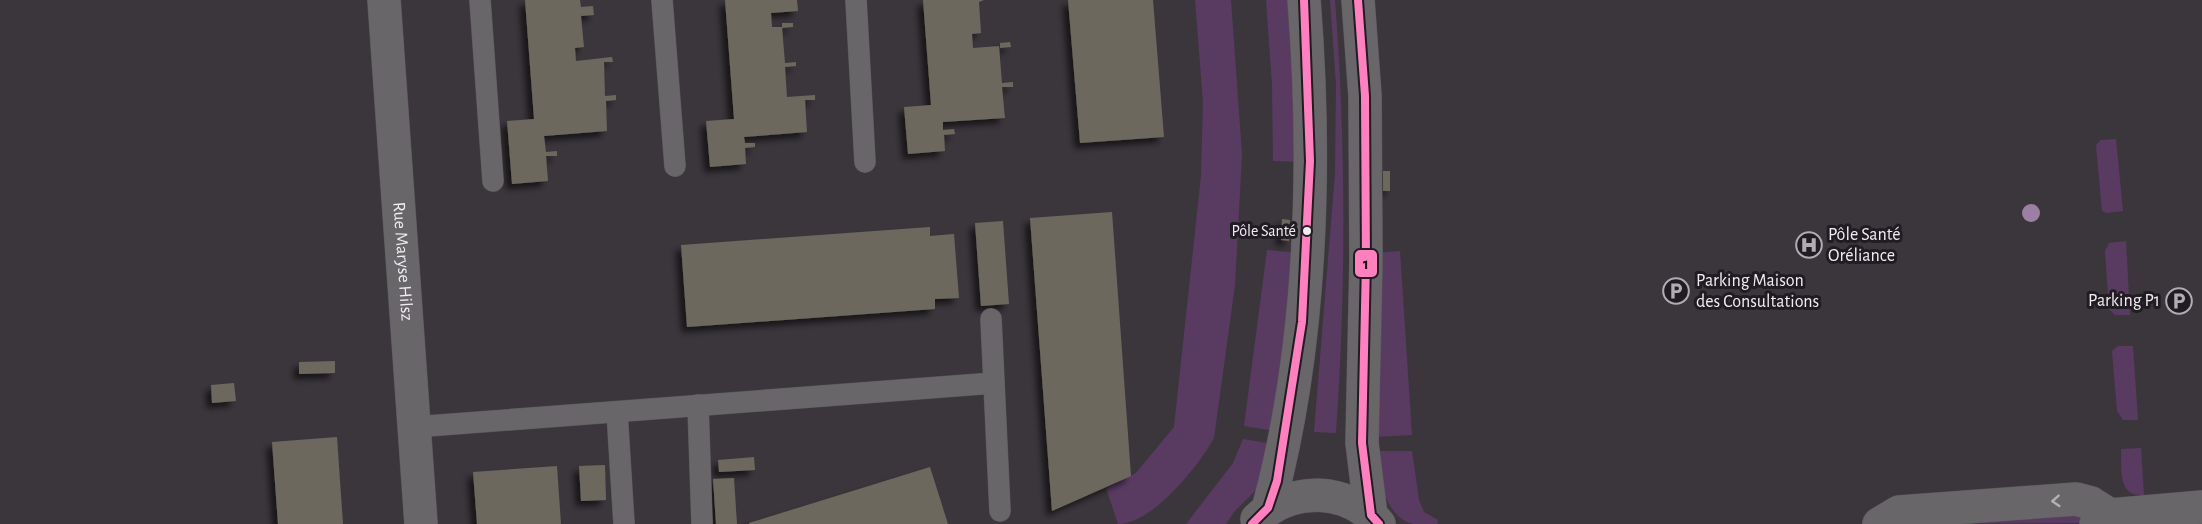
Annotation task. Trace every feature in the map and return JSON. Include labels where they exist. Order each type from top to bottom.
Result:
[{"type":"main road","name":"Rue Maryse Hilsz","points":[[384,0],[421,524]]},
{"type":"main road","points":[[1260,516],[1285,438],[1300,328],[1311,164],[1311,87],[1304,0]]},
{"type":"main road","points":[[1358,0],[1365,108],[1366,262],[1362,443],[1375,519]]},
{"type":"main road","points":[[1260,516],[1293,497],[1320,494],[1347,500],[1375,519]]},
{"type":"main road","points":[[1879,524],[1899,512],[2076,499],[2091,503],[2106,521],[2202,507]]},
{"type":"lane","points":[[480,0],[493,182]]},
{"type":"lane","points":[[662,0],[675,166]]},
{"type":"lane","points":[[856,0],[865,162]]},
{"type":"lane","points":[[991,319],[1000,511]]},
{"type":"lane","points":[[414,427],[994,383]]},
{"type":"lane","points":[[698,405],[702,524]]},
{"type":"lane","points":[[617,412],[624,524]]},
{"type":"shaded area","points":[[1195,0],[1231,0],[1242,155],[1235,285],[1214,438],[1198,463],[1160,504],[1132,521],[1118,524],[1106,488],[1136,473],[1174,427],[1201,176],[1203,102]]},
{"type":"shaded area","points":[[1266,0],[1298,0],[1304,162],[1273,161],[1272,85]]},
{"type":"shaded area","points":[[1330,0],[1335,0],[1343,163],[1342,325],[1336,433],[1314,432],[1335,173],[1336,85]]},
{"type":"shaded area","points":[[2116,139],[2123,211],[2107,213],[2102,211],[2096,145],[2101,140]]},
{"type":"shaded area","points":[[2126,241],[2130,315],[2115,315],[2109,309],[2105,251],[2109,243]]},
{"type":"shaded area","points":[[1267,250],[1301,253],[1276,431],[1244,426]]},
{"type":"shaded area","points":[[1400,251],[1412,435],[1374,437],[1374,253]]},
{"type":"shaded area","points":[[2118,346],[2133,346],[2138,420],[2123,420],[2117,411],[2112,351]]},
{"type":"shaded area","points":[[1243,439],[1273,444],[1257,489],[1234,512],[1226,524],[1186,524],[1233,463]]},
{"type":"shaded area","points":[[2141,448],[2144,495],[2135,494],[2125,487],[2122,473],[2121,449]]},
{"type":"shaded area","points":[[1375,451],[1412,451],[1419,500],[1424,512],[1438,520],[1437,524],[1413,524],[1403,520],[1395,513],[1384,493]]},
{"type":"shaded area","points":[[2082,510],[2083,523],[1897,524]]},
{"type":"building","points":[[525,0],[580,0],[581,7],[593,6],[594,15],[581,16],[584,47],[575,48],[576,61],[612,57],[613,62],[604,62],[605,96],[616,95],[616,100],[606,101],[607,131],[544,136],[546,152],[557,151],[557,156],[546,156],[548,181],[512,184],[507,121],[534,119]]},
{"type":"building","points":[[725,0],[797,0],[798,11],[771,13],[772,27],[782,27],[785,63],[796,62],[796,66],[785,67],[787,97],[815,95],[815,100],[805,100],[807,132],[744,137],[745,143],[755,143],[755,147],[745,148],[746,164],[710,167],[706,121],[734,119]]},
{"type":"building","points":[[923,0],[984,0],[979,2],[981,33],[972,34],[973,48],[999,46],[1002,83],[1013,82],[1013,87],[1002,87],[1005,118],[943,122],[943,130],[954,129],[955,134],[944,135],[945,151],[908,154],[904,107],[931,105]]},
{"type":"building","points":[[1068,0],[1153,0],[1164,137],[1080,143]]},
{"type":"building","points":[[782,23],[793,23],[793,27],[782,28]]},
{"type":"building","points":[[1010,42],[1011,47],[1000,48],[1000,43]]},
{"type":"building","points":[[1383,171],[1390,171],[1390,191],[1383,191]]},
{"type":"building","points":[[1112,212],[1131,476],[1052,511],[1030,218]]},
{"type":"building","points":[[1282,219],[1290,220],[1289,241],[1281,240]]},
{"type":"building","points":[[1003,221],[1009,304],[981,306],[975,223]]},
{"type":"building","points":[[930,227],[930,236],[954,234],[959,298],[935,299],[935,309],[687,327],[681,245]]},
{"type":"building","points":[[335,361],[335,373],[299,374],[299,362]]},
{"type":"building","points":[[234,383],[236,401],[212,403],[211,385]]},
{"type":"building","points":[[337,437],[343,524],[278,524],[272,442]]},
{"type":"building","points":[[754,457],[755,470],[719,472],[718,460]]},
{"type":"building","points":[[605,465],[606,500],[581,501],[579,466]]},
{"type":"building","points":[[557,466],[561,524],[477,524],[473,472]]},
{"type":"building","points":[[930,467],[948,524],[749,524],[749,523]]},
{"type":"building","points":[[734,478],[737,524],[716,524],[713,479]]},
{"type":"transit line","name":"1","points":[[1252,524],[1268,508],[1277,481],[1302,322],[1310,161],[1304,0]]},
{"type":"transit line","name":"1","points":[[1358,0],[1365,96],[1366,262],[1362,443],[1371,515],[1379,524]]},
{"type":"place","name":"Pôle Santé","points":[[1307,231]]},
{"type":"place","name":"Pôle Santé Oréliance","points":[[1809,245]]},
{"type":"place","name":"Parking Maison des Consultations","points":[[1676,291]]},
{"type":"place","name":"Parking P1","points":[[2179,301]]}]
